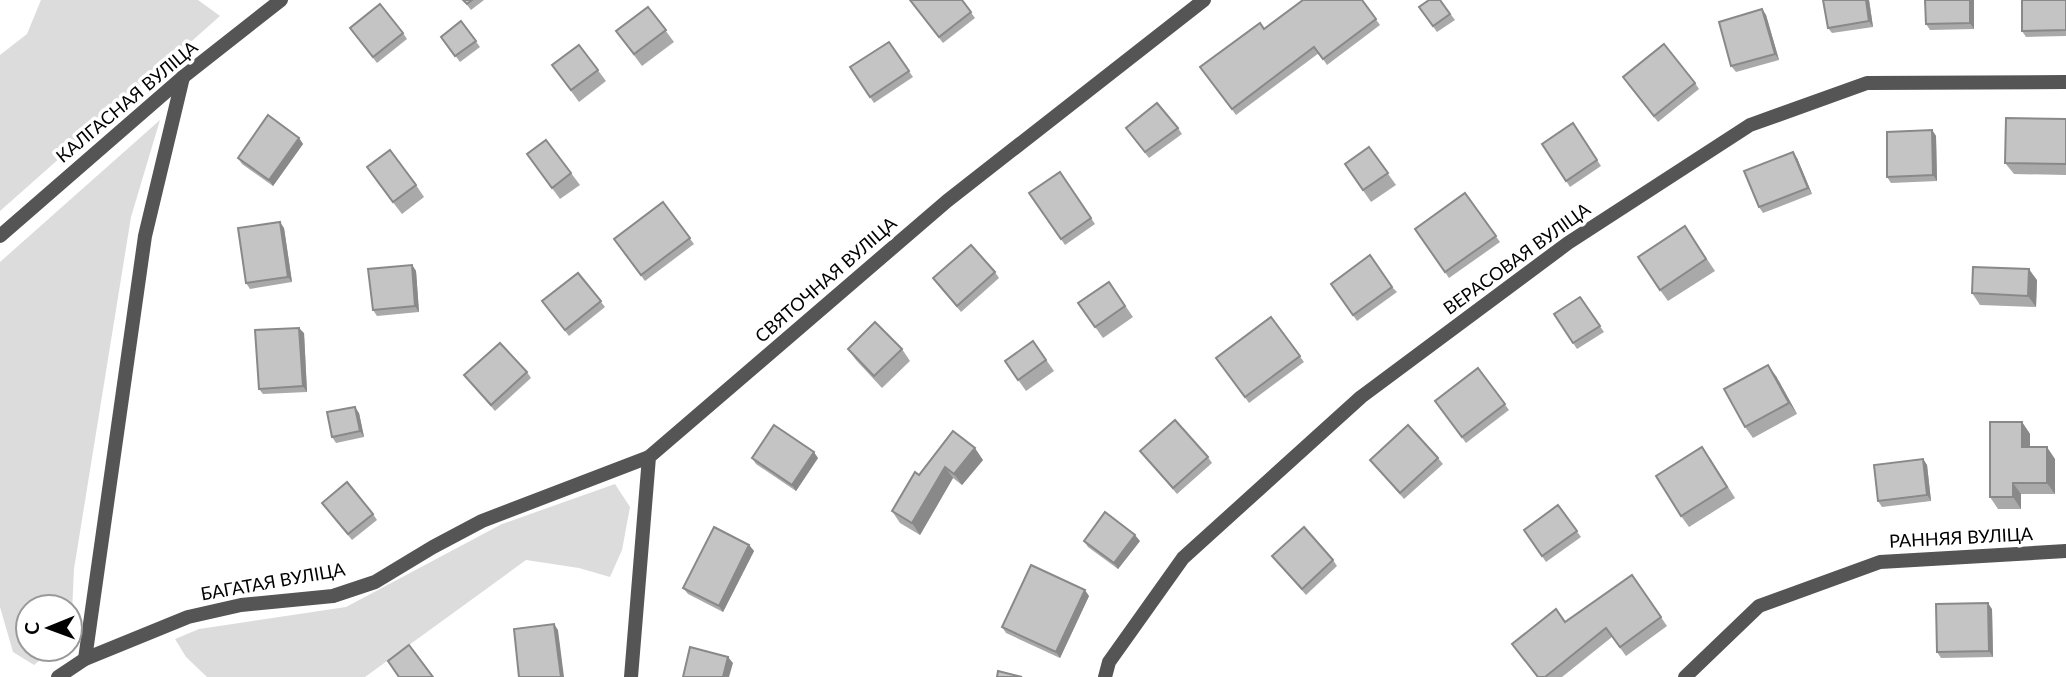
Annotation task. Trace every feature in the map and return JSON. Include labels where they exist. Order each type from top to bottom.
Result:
[{"type":"street","name":"КАЛГАСНАЯ ВУЛІЦА","points":[[0,236],[183,77],[281,0]]},
{"type":"street","name":"СВЯТОЧНАЯ ВУЛІЦА","points":[[649,457],[947,201],[1204,0]]},
{"type":"street","points":[[85,659],[145,236],[183,77]]},
{"type":"street","name":"ВЕРАСОВАЯ ВУЛІЦА","points":[[1105,677],[1109,662],[1182,558],[1361,397],[1568,243],[1750,125],[1867,83],[2066,82]]},
{"type":"street","points":[[631,677],[649,457]]},
{"type":"street","name":"БАГАТАЯ ВУЛІЦА","points":[[58,677],[85,659],[188,617],[241,605],[333,596],[375,582],[433,547],[482,522],[649,457]]},
{"type":"street","name":"РАННЯЯ ВУЛІЦА","points":[[1685,677],[1759,606],[1880,562],[2066,551]]},
{"type":"shaded area","points":[[41,0],[198,0],[220,16],[0,211],[0,55],[27,34]]},
{"type":"shaded area","points":[[160,120],[131,217],[74,569],[73,593],[14,593],[14,653],[0,607],[0,262]]},
{"type":"shaded area","points":[[615,484],[630,507],[622,550],[610,577],[579,568],[526,560],[365,677],[207,677],[186,657],[175,639],[199,629],[346,607],[502,524]]},
{"type":"building","points":[[910,0],[962,0],[971,12],[939,37]]},
{"type":"building","points":[[1303,0],[1362,0],[1376,19],[1323,59],[1314,47],[1232,109],[1200,67],[1260,23],[1264,29]]},
{"type":"building","points":[[1429,0],[1440,0],[1450,14],[1433,26],[1419,7]]},
{"type":"building","points":[[1823,0],[1866,0],[1869,21],[1828,28]]},
{"type":"building","points":[[1925,0],[1970,0],[1970,23],[1926,24]]},
{"type":"building","points":[[2022,0],[2066,0],[2066,30],[2022,31]]},
{"type":"building","points":[[380,4],[403,33],[373,57],[350,28]]},
{"type":"building","points":[[648,7],[666,30],[634,54],[616,31]]},
{"type":"building","points":[[1762,9],[1775,54],[1731,66],[1719,22]]},
{"type":"building","points":[[461,21],[476,41],[455,56],[441,37]]},
{"type":"building","points":[[889,42],[909,71],[870,97],[850,67]]},
{"type":"building","points":[[1664,44],[1695,83],[1654,116],[1623,77]]},
{"type":"building","points":[[579,45],[598,70],[571,90],[552,65]]},
{"type":"building","points":[[1157,103],[1178,128],[1145,152],[1126,128]]},
{"type":"building","points":[[268,115],[299,138],[269,180],[238,158]]},
{"type":"building","points":[[2006,118],[2066,119],[2066,164],[2005,163]]},
{"type":"building","points":[[1573,123],[1597,160],[1566,181],[1542,144]]},
{"type":"building","points":[[1932,130],[1933,175],[1887,177],[1887,132]]},
{"type":"building","points":[[546,140],[571,173],[552,188],[527,154]]},
{"type":"building","points":[[1369,147],[1388,173],[1363,190],[1345,164]]},
{"type":"building","points":[[390,150],[416,185],[393,202],[367,167]]},
{"type":"building","points":[[1793,152],[1808,188],[1759,207],[1744,171]]},
{"type":"building","points":[[1060,172],[1091,218],[1061,239],[1029,193]]},
{"type":"building","points":[[1465,193],[1496,236],[1445,272],[1415,229]]},
{"type":"building","points":[[663,202],[690,238],[641,275],[614,239]]},
{"type":"building","points":[[280,222],[288,277],[246,283],[238,228]]},
{"type":"building","points":[[1685,226],[1706,259],[1660,290],[1638,257]]},
{"type":"building","points":[[971,245],[995,272],[957,306],[933,278]]},
{"type":"building","points":[[1370,255],[1392,287],[1353,315],[1331,284]]},
{"type":"building","points":[[412,265],[415,306],[373,310],[368,269]]},
{"type":"building","points":[[1973,267],[2029,269],[2028,296],[1972,293]]},
{"type":"building","points":[[578,273],[601,301],[565,330],[542,301]]},
{"type":"building","points":[[1109,282],[1125,306],[1095,327],[1078,303]]},
{"type":"building","points":[[1580,297],[1600,326],[1573,343],[1554,314]]},
{"type":"building","points":[[1271,317],[1300,356],[1245,397],[1216,358]]},
{"type":"building","points":[[875,322],[902,349],[874,376],[848,349]]},
{"type":"building","points":[[299,328],[303,386],[259,389],[255,330]]},
{"type":"building","points":[[1033,341],[1046,360],[1018,380],[1005,361]]},
{"type":"building","points":[[500,343],[527,372],[491,405],[464,375]]},
{"type":"building","points":[[1768,365],[1789,403],[1745,427],[1724,389]]},
{"type":"building","points":[[1478,368],[1505,404],[1462,437],[1435,401]]},
{"type":"building","points":[[355,407],[360,431],[332,437],[327,412]]},
{"type":"building","points":[[1175,420],[1208,457],[1173,488],[1140,451]]},
{"type":"building","points":[[1990,422],[2022,422],[2022,447],[2047,447],[2047,483],[2013,483],[2013,497],[1990,497]]},
{"type":"building","points":[[774,425],[814,452],[792,485],[752,458]]},
{"type":"building","points":[[1408,425],[1438,458],[1400,493],[1370,460]]},
{"type":"building","points":[[953,431],[975,448],[954,474],[945,467],[912,523],[892,511],[915,472],[919,475]]},
{"type":"building","points":[[1702,447],[1727,487],[1681,516],[1656,476]]},
{"type":"building","points":[[1923,459],[1927,495],[1878,501],[1874,465]]},
{"type":"building","points":[[347,482],[373,514],[348,534],[322,503]]},
{"type":"building","points":[[1558,505],[1577,531],[1542,556],[1524,530]]},
{"type":"building","points":[[1105,512],[1135,535],[1114,563],[1084,541]]},
{"type":"building","points":[[714,527],[749,545],[719,606],[683,588]]},
{"type":"building","points":[[1304,527],[1333,560],[1302,589],[1272,556]]},
{"type":"building","points":[[1031,565],[1085,590],[1056,652],[1002,627]]},
{"type":"building","points":[[1632,575],[1661,617],[1620,647],[1606,628],[1545,677],[1538,677],[1512,644],[1556,609],[1565,622]]},
{"type":"building","points":[[1988,603],[1989,651],[1937,652],[1936,604]]},
{"type":"building","points":[[554,624],[561,677],[519,677],[514,629]]},
{"type":"building","points":[[409,645],[433,677],[399,677],[388,661]]},
{"type":"building","points":[[690,647],[728,657],[723,677],[683,677]]},
{"type":"building","points":[[998,671],[1022,677],[997,677]]}]
